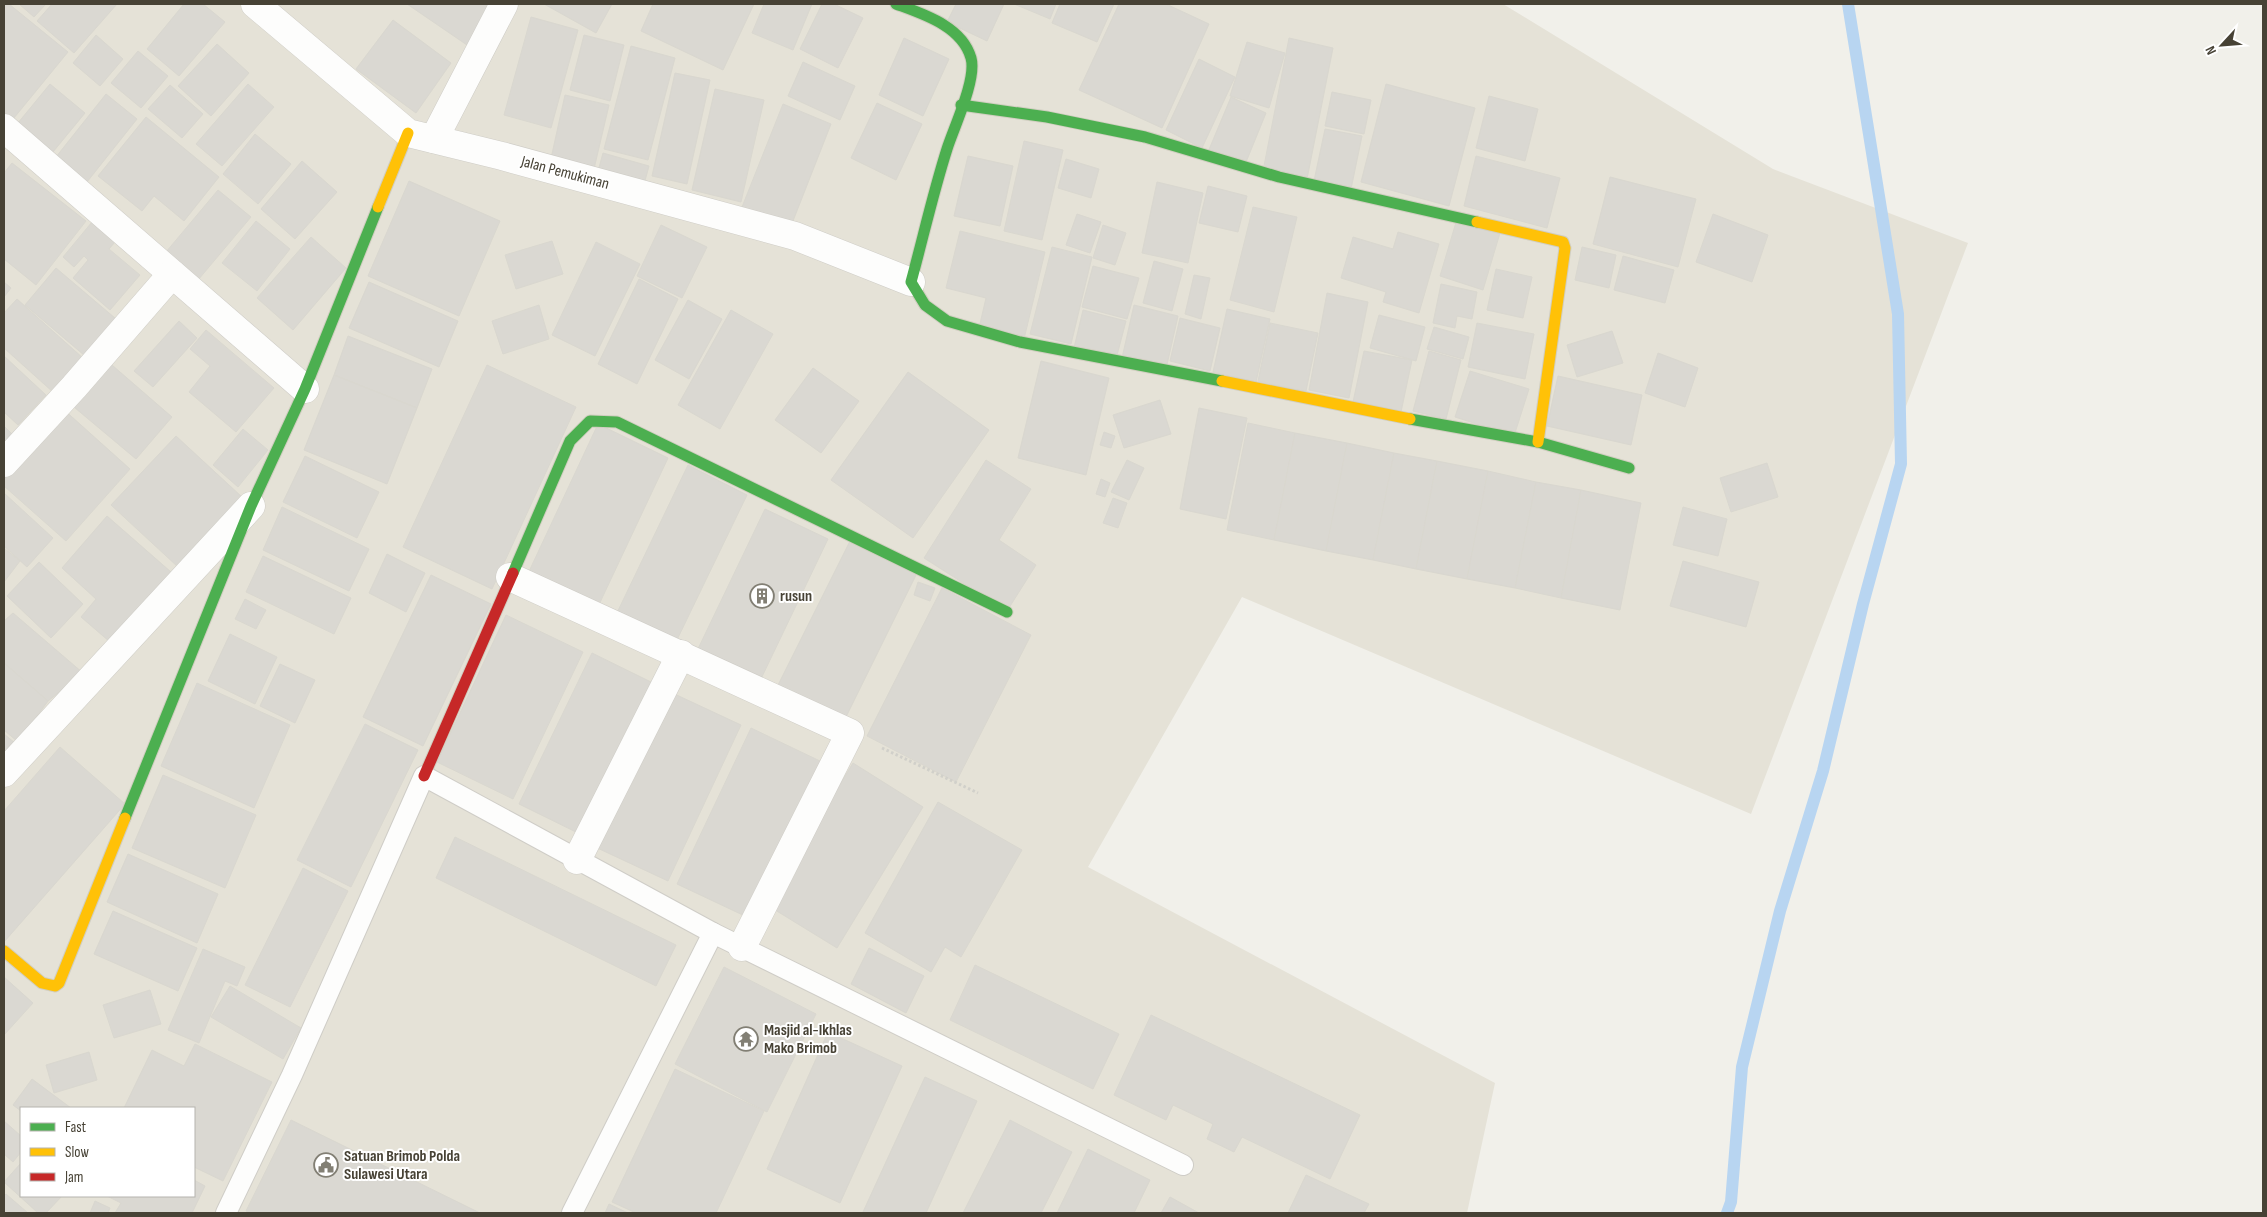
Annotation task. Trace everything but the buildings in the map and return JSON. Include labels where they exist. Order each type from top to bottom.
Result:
[{"type":"street","name":"Jalan Pemukiman","points":[[255,4],[421,136],[795,236],[911,282]]},
{"type":"street","points":[[4,951],[42,983],[55,986],[59,983],[251,506],[421,136],[504,4]]},
{"type":"street","points":[[896,4],[948,27],[964,45],[971,58],[969,80],[947,150],[911,282],[925,305],[947,321],[1020,342],[1466,430],[1538,442],[1629,468]]},
{"type":"street","points":[[961,105],[1047,117],[1145,137],[1220,161],[1279,177],[1563,242],[1565,248],[1538,442]]},
{"type":"street","points":[[6,133],[305,389]]},
{"type":"street","points":[[4,463],[74,387],[172,274]]},
{"type":"street","points":[[424,776],[570,441],[590,421],[617,422],[1007,612]]},
{"type":"street","points":[[4,773],[251,506]]},
{"type":"street","points":[[510,577],[850,733],[742,947]]},
{"type":"street","points":[[577,860],[681,654]]},
{"type":"lane","points":[[226,1213],[292,1075],[424,776],[713,933],[1183,1165]]},
{"type":"lane","points":[[572,1213],[713,933]]},
{"type":"path","points":[[850,733],[978,793]]},
{"type":"shaded area","points":[[4,4],[1503,4],[1773,169],[1968,243],[1751,814],[1242,597],[1088,867],[1495,1083],[1467,1213],[4,1213]]},
{"type":"waterway","points":[[1727,1213],[1731,1202],[1742,1067],[1780,911],[1823,771],[1863,604],[1901,464],[1898,314],[1848,4]]},
{"type":"traffic: fast","points":[[896,4],[929,17],[950,29],[966,47],[971,58],[972,67],[968,90],[947,149],[911,282],[925,305],[947,321],[1020,342],[1222,381]]},
{"type":"traffic: fast","points":[[961,105],[1047,117],[1145,137],[1279,177],[1477,222]]},
{"type":"traffic: fast","points":[[125,818],[251,506],[305,389],[378,207]]},
{"type":"traffic: fast","points":[[1410,419],[1538,442],[1629,468]]},
{"type":"traffic: fast","points":[[513,573],[570,441],[590,421],[617,422],[1007,612]]},
{"type":"traffic: slow","points":[[378,207],[408,133]]},
{"type":"traffic: slow","points":[[1477,222],[1563,242],[1565,248],[1538,442]]},
{"type":"traffic: slow","points":[[1222,381],[1410,419]]},
{"type":"traffic: slow","points":[[4,951],[42,983],[55,986],[59,983],[125,818]]},
{"type":"traffic: jam","points":[[424,776],[513,573]]},
{"type":"place","name":"rusun","points":[[762,596]]},
{"type":"place","name":"Masjid al-Ikhlas Mako Brimob","points":[[746,1039]]},
{"type":"place","name":"Satuan Brimob Polda Sulawesi Utara","points":[[326,1165]]}]
